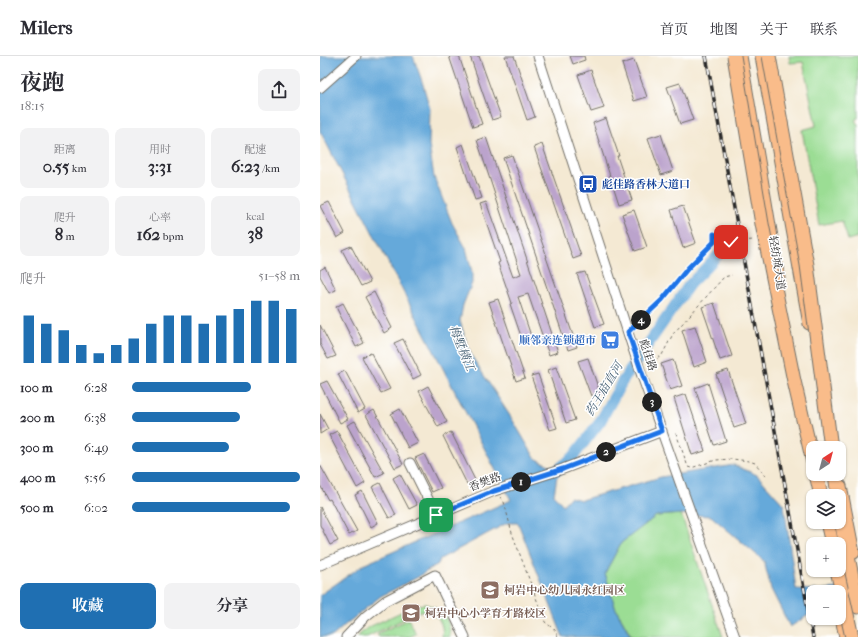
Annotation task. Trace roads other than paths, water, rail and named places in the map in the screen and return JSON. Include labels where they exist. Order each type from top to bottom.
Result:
[{"type":"highway","points":[[734,56],[762,224],[794,381],[808,441]]},
{"type":"highway","points":[[768,56],[807,265],[832,441]]},
{"type":"highway","points":[[831,529],[858,607]]},
{"type":"highway","points":[[838,577],[845,637]]},
{"type":"main road","name":"轻纺城大道","points":[[741,56],[808,441]]},
{"type":"main road","name":"轻纺城大道","points":[[761,56],[807,315],[832,441]]},
{"type":"main road","points":[[840,481],[858,575]]},
{"type":"main road","points":[[842,625],[845,637]]},
{"type":"street","points":[[320,88],[356,56]]},
{"type":"street","name":"彪佳路","points":[[538,56],[641,371],[735,637]]},
{"type":"street","name":"香樊路","points":[[320,565],[494,491],[563,469],[662,431]]},
{"type":"street","points":[[410,463],[436,515]]},
{"type":"street","points":[[346,637],[366,616],[385,601],[435,575],[465,637]]},
{"type":"street","points":[[845,637],[858,631]]},
{"type":"water","name":"梅墅横江","points":[[320,56],[413,56],[430,109],[429,145],[434,177],[452,223],[466,248],[472,272],[472,283],[463,305],[460,321],[466,341],[472,357],[535,458],[551,466],[557,476],[554,495],[563,505],[570,497],[581,500],[661,477],[734,465],[757,475],[784,505],[796,589],[806,589],[806,617],[790,627],[771,589],[764,561],[711,516],[681,514],[656,516],[621,543],[605,573],[615,607],[631,637],[563,637],[518,523],[507,523],[440,559],[438,564],[418,577],[381,596],[333,636],[320,637],[320,595],[363,565],[511,500],[320,131]]},
{"type":"water","points":[[858,586],[846,590],[846,587]]},
{"type":"waterway","name":"药王庙直河","points":[[555,472],[573,457],[600,422],[622,382],[689,285],[729,244]]},
{"type":"railway","points":[[706,56],[813,637]]},
{"type":"place","name":"彪佳路香林大道口","points":[[588,184]]},
{"type":"place","name":"顺邻亲连锁超市","points":[[610,340]]},
{"type":"place","name":"柯岩中心幼儿园永红园区","points":[[490,590]]},
{"type":"place","name":"柯岩中心小学育才路校区","points":[[411,613]]}]
